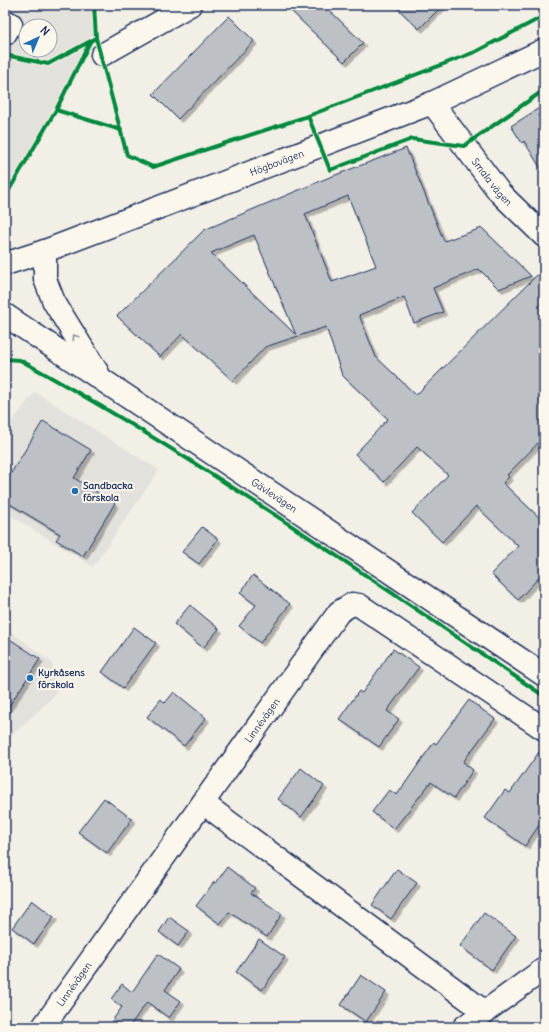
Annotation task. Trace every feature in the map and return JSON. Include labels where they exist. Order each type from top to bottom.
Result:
[{"type":"main road","points":[[102,55],[190,5]]},
{"type":"main road","points":[[5,21],[11,24],[5,34]]},
{"type":"main road","name":"Högbovägen","points":[[5,264],[432,103],[544,50]]},
{"type":"main road","name":"Smala vägen","points":[[432,103],[500,193],[544,236]]},
{"type":"main road","points":[[45,250],[45,280],[54,302],[104,381]]},
{"type":"main road","name":"Gävlevägen","points":[[5,315],[544,675]]},
{"type":"main road","name":"Linnévägen","points":[[43,1027],[339,612],[352,604],[359,605],[544,729]]},
{"type":"main road","points":[[203,803],[485,1012]]},
{"type":"main road","points":[[464,1027],[544,969]]},
{"type":"shaded area","points":[[5,5],[94,5],[96,38],[89,42],[56,110],[5,197]]},
{"type":"shaded area","name":"Sandbacka förskola","points":[[35,392],[159,470],[93,567],[5,512],[5,430]]},
{"type":"shaded area","name":"Kyrkåsens förskola","points":[[5,627],[52,663],[57,693],[5,742]]},
{"type":"building","points":[[285,5],[324,5],[363,43],[344,62]]},
{"type":"building","points":[[394,5],[443,5],[419,29]]},
{"type":"building","points":[[229,16],[254,41],[178,119],[153,94]]},
{"type":"building","points":[[544,105],[544,174],[524,141],[522,143],[511,126]]},
{"type":"building","points":[[406,148],[444,241],[482,228],[531,276],[499,289],[479,269],[433,288],[443,312],[414,323],[404,297],[359,315],[376,357],[416,395],[544,268],[544,437],[507,475],[509,477],[503,483],[544,522],[544,572],[518,600],[491,574],[518,546],[476,506],[442,542],[412,513],[448,475],[417,447],[384,482],[355,454],[388,419],[342,375],[326,327],[265,347],[233,381],[182,334],[160,357],[117,316],[204,230],[325,179]],"holes":[[[348,196],[376,266],[332,282],[305,214]],[[254,235],[296,335],[211,253]]]},
{"type":"building","name":"Sandbacka förskola","points":[[43,421],[91,450],[74,478],[115,503],[83,556],[56,540],[60,534],[5,501],[5,483]]},
{"type":"building","points":[[202,527],[218,539],[199,564],[182,552]]},
{"type":"building","points":[[253,575],[290,604],[260,643],[239,626],[256,605],[240,593]]},
{"type":"building","points":[[190,605],[219,629],[203,648],[174,624]]},
{"type":"building","points":[[134,627],[156,643],[123,688],[102,672]]},
{"type":"building","name":"Kyrkåsens förskola","points":[[5,636],[40,659],[5,712]]},
{"type":"building","points":[[393,649],[419,667],[387,711],[399,719],[379,747],[339,719],[359,691],[362,693]]},
{"type":"building","points":[[174,692],[206,718],[184,746],[147,717],[161,699],[165,703]]},
{"type":"building","points":[[469,700],[495,719],[463,762],[473,770],[454,798],[431,782],[394,829],[372,812],[389,790],[397,795],[434,742],[436,744]]},
{"type":"building","points":[[544,745],[544,818],[525,846],[485,818],[505,790],[510,793]]},
{"type":"building","points":[[301,768],[324,786],[301,817],[278,799]]},
{"type":"building","points":[[104,798],[132,819],[107,853],[78,832]]},
{"type":"building","points":[[227,867],[255,888],[251,893],[282,914],[267,937],[229,912],[220,924],[196,906],[214,882],[216,883]]},
{"type":"building","points":[[397,869],[417,883],[391,919],[372,905]]},
{"type":"building","points":[[32,900],[54,917],[34,944],[12,928]]},
{"type":"building","points":[[484,913],[516,936],[492,970],[460,946]]},
{"type":"building","points":[[169,917],[189,931],[178,946],[159,932]]},
{"type":"building","points":[[259,939],[285,957],[262,990],[236,972]]},
{"type":"building","points":[[158,954],[179,969],[165,990],[181,1001],[169,1018],[147,1002],[129,1027],[114,1027],[110,1024],[122,1007],[111,999],[122,984],[132,992]]},
{"type":"building","points":[[361,975],[386,992],[366,1022],[341,1005]]},
{"type":"cycle path","points":[[5,55],[48,64],[96,38],[94,5]]},
{"type":"cycle path","points":[[96,38],[127,155],[153,167],[308,116],[475,52],[544,16]]},
{"type":"cycle path","points":[[5,197],[56,110],[90,42]]},
{"type":"cycle path","points":[[308,116],[330,170],[412,139],[464,146],[544,90]]},
{"type":"cycle path","points":[[56,110],[121,130]]},
{"type":"cycle path","points":[[5,359],[20,360],[88,398],[154,438],[286,522],[544,696]]},
{"type":"place","name":"Sandbacka förskola","points":[[75,491]]},
{"type":"place","name":"Kyrkåsens förskola","points":[[30,678]]}]
